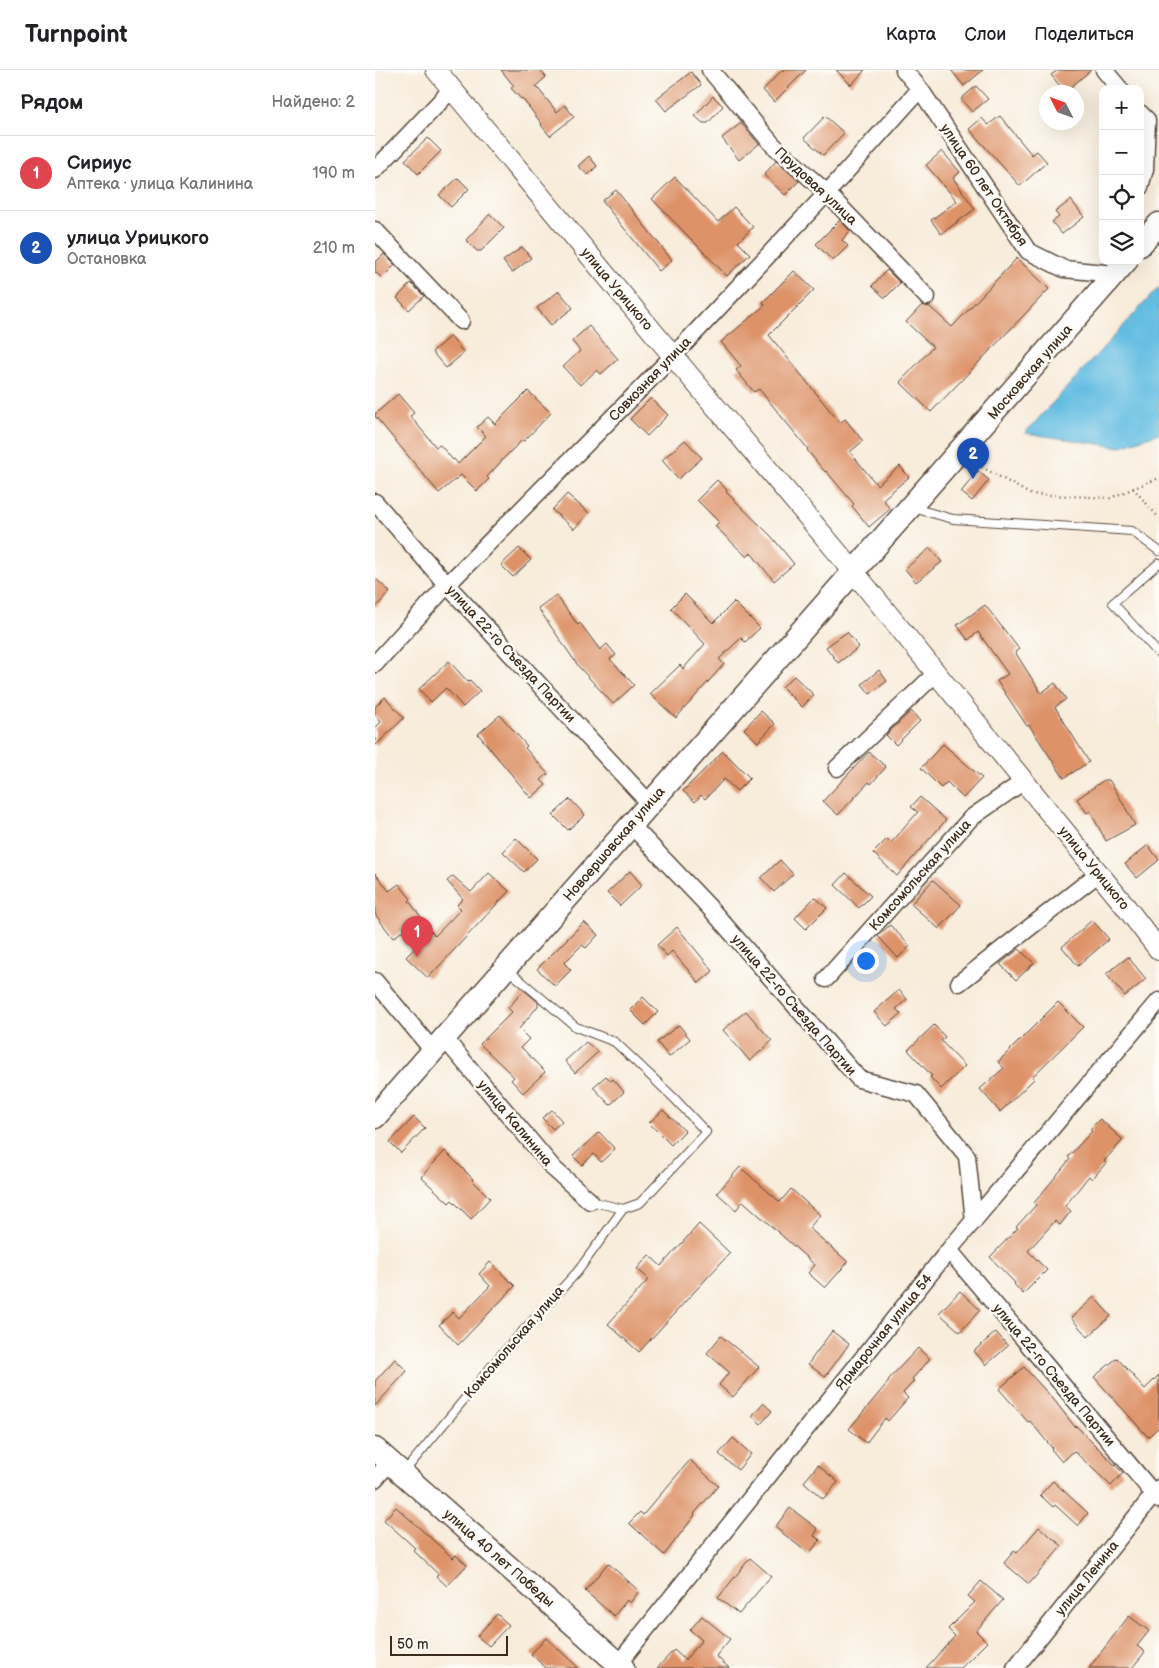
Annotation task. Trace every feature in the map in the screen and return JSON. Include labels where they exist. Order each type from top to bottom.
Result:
[{"type":"main road","points":[[1144,241],[1159,224]]},
{"type":"main road","name":"Московская улица","points":[[854,572],[1120,266]]},
{"type":"main road","name":"Новоершовская улица","points":[[375,1117],[854,572]]},
{"type":"main road","name":"улица 40 лет Победы","points":[[389,1461],[619,1666]]},
{"type":"street","name":"улица Урицкого","points":[[436,70],[854,572],[1099,873],[1159,950]]},
{"type":"street","name":"Прудовая улица","points":[[710,70],[773,145],[827,192],[927,297]]},
{"type":"street","name":"улица 60 лет Октября","points":[[904,70],[920,89],[1028,251],[1064,269],[1120,266]]},
{"type":"street","points":[[1104,70],[1117,85]]},
{"type":"street","points":[[375,170],[452,89]]},
{"type":"street","name":"Совхозная улица","points":[[375,664],[447,585],[673,356],[827,192],[920,89]]},
{"type":"street","points":[[1143,175],[1147,120],[1144,117]]},
{"type":"street","points":[[375,230],[461,321]]},
{"type":"street","name":"улица 22-го Съезда Партии","points":[[375,502],[447,585],[649,803]]},
{"type":"street","points":[[837,768],[936,673]]},
{"type":"street","name":"Комсомольская улица","points":[[825,979],[971,818],[1024,781]]},
{"type":"street","name":"улица 22-го Съезда Партии","points":[[631,825],[709,907],[859,1079],[916,1094],[967,1156],[974,1220]]},
{"type":"street","points":[[959,983],[1099,873]]},
{"type":"street","name":"улица Калинина","points":[[375,982],[439,1046],[554,1169],[590,1201]]},
{"type":"street","name":"Ярмарочная улица 54","points":[[619,1666],[949,1250],[1159,1001]]},
{"type":"street","name":"улица 22-го Съезда Партии","points":[[949,1250],[1157,1494]]},
{"type":"street","name":"Комсомольская улица","points":[[375,1479],[389,1461]]},
{"type":"street","name":"улица Ленина","points":[[1015,1668],[1157,1494]]},
{"type":"lane","points":[[911,507],[953,519],[1132,531],[1159,551]]},
{"type":"lane","points":[[1159,563],[1113,603],[1159,654]]},
{"type":"lane","points":[[507,968],[576,1027],[615,1042],[674,1098],[705,1132],[639,1203],[623,1209],[590,1201]]},
{"type":"lane","name":"Комсомольская улица","points":[[389,1461],[501,1355],[578,1271],[623,1209]]},
{"type":"path","points":[[959,452],[1030,494],[1110,498],[1159,478]]},
{"type":"path","points":[[1133,488],[1159,518]]},
{"type":"water","points":[[1159,287],[1159,433],[1119,447],[1025,433]]},
{"type":"building","points":[[501,70],[540,70],[546,77],[536,86],[557,112],[565,105],[574,117],[550,136],[522,98],[511,88],[514,86]]},
{"type":"building","points":[[782,70],[806,70],[774,102],[763,90]]},
{"type":"building","points":[[836,70],[865,70],[851,85]]},
{"type":"building","points":[[951,70],[983,70],[964,86]]},
{"type":"building","points":[[1058,70],[1091,70],[1073,85],[1059,85],[1051,75]]},
{"type":"building","points":[[691,72],[701,85],[666,111],[656,99]]},
{"type":"building","points":[[976,86],[988,99],[972,112],[961,99]]},
{"type":"building","points":[[713,96],[723,106],[708,123],[703,123],[695,116]]},
{"type":"building","points":[[825,116],[844,133],[823,155],[804,138]]},
{"type":"building","points":[[1000,116],[1032,155],[1037,151],[1047,162],[1020,186],[969,129],[982,118],[988,125]]},
{"type":"building","points":[[741,123],[759,144],[739,160],[722,138]]},
{"type":"building","points":[[428,138],[441,151],[418,174],[405,160]]},
{"type":"building","points":[[942,151],[960,172],[953,178],[975,209],[941,234],[931,220],[957,201],[926,165]]},
{"type":"building","points":[[589,156],[597,166],[588,175],[578,166]]},
{"type":"building","points":[[776,161],[799,181],[785,195],[764,175]]},
{"type":"building","points":[[675,177],[718,222],[734,207],[753,227],[738,242],[750,254],[727,276],[652,199]]},
{"type":"building","points":[[458,178],[469,189],[451,207],[439,195]]},
{"type":"building","points":[[616,190],[672,260],[659,271],[602,201]]},
{"type":"building","points":[[1071,200],[1084,217],[1062,234],[1052,222],[1059,217],[1055,212]]},
{"type":"building","points":[[490,214],[504,228],[481,251],[477,251],[466,240]]},
{"type":"building","points":[[840,220],[850,231],[842,240],[848,246],[833,261],[816,244]]},
{"type":"building","points":[[522,247],[531,258],[512,273],[503,261]]},
{"type":"building","points":[[384,254],[395,265],[382,278],[375,272],[375,263]]},
{"type":"building","points":[[1017,258],[1049,289],[931,412],[900,382],[933,347],[906,322],[922,305],[930,307],[952,327]]},
{"type":"building","points":[[887,270],[900,283],[885,298],[872,286]]},
{"type":"building","points":[[794,271],[814,290],[769,335],[840,423],[845,419],[863,441],[850,452],[877,485],[900,466],[909,477],[883,499],[890,509],[869,527],[852,506],[854,504],[825,472],[759,389],[754,392],[736,370],[741,366],[721,342],[765,305],[763,302]]},
{"type":"building","points":[[411,283],[424,296],[409,310],[397,298]]},
{"type":"building","points":[[559,291],[573,308],[551,325],[537,308]]},
{"type":"building","points":[[589,326],[618,359],[601,374],[597,370],[580,385],[563,367],[580,351],[572,341]]},
{"type":"building","points":[[450,336],[464,353],[446,368],[432,352]]},
{"type":"building","points":[[528,391],[551,413],[524,441],[522,440],[504,458],[487,477],[489,479],[477,491],[461,475],[439,493],[375,416],[398,394],[414,413],[410,416],[436,447],[440,445],[458,464],[486,436],[477,427],[488,417],[495,424]]},
{"type":"building","points":[[651,398],[668,415],[647,436],[630,419]]},
{"type":"building","points":[[685,440],[702,458],[678,479],[662,460]]},
{"type":"building","points":[[978,471],[989,480],[972,501],[961,492]]},
{"type":"building","points":[[717,480],[727,490],[726,492],[772,537],[794,564],[774,581],[751,553],[747,557],[715,526],[719,522],[697,500]]},
{"type":"building","points":[[567,494],[589,513],[574,529],[552,510]]},
{"type":"building","points":[[519,548],[531,560],[513,577],[501,565]]},
{"type":"building","points":[[930,548],[942,562],[916,582],[905,569]]},
{"type":"building","points":[[375,578],[390,592],[375,608]]},
{"type":"building","points":[[685,594],[713,623],[734,602],[760,628],[745,642],[741,638],[719,659],[724,664],[676,718],[650,694],[680,665],[683,669],[705,644],[671,608]]},
{"type":"building","points":[[556,595],[578,625],[580,623],[600,650],[607,644],[616,655],[610,659],[634,685],[613,704],[579,667],[538,608]]},
{"type":"building","points":[[985,605],[1019,649],[1015,652],[1041,693],[1055,683],[1066,699],[1055,707],[1089,762],[1064,778],[997,681],[1008,674],[978,632],[968,640],[957,625]]},
{"type":"building","points":[[847,632],[859,647],[838,663],[826,647]]},
{"type":"building","points":[[449,661],[468,682],[470,680],[480,691],[463,707],[446,688],[431,702],[419,689]]},
{"type":"building","points":[[879,670],[887,681],[870,694],[862,684]]},
{"type":"building","points":[[794,676],[814,695],[802,707],[782,687]]},
{"type":"building","points":[[385,697],[404,718],[375,746],[375,728],[381,722],[375,715],[375,707]]},
{"type":"building","points":[[761,711],[775,724],[758,742],[744,729]]},
{"type":"building","points":[[911,711],[920,721],[896,745],[886,735]]},
{"type":"building","points":[[500,715],[548,774],[541,780],[546,785],[531,798],[478,734]]},
{"type":"building","points":[[943,744],[982,778],[963,798],[947,782],[941,788],[921,768]]},
{"type":"building","points":[[723,751],[750,778],[737,791],[724,779],[705,799],[701,795],[695,802],[683,791]]},
{"type":"building","points":[[869,752],[886,767],[838,815],[823,801]]},
{"type":"building","points":[[1104,780],[1109,780],[1135,825],[1106,841],[1090,811],[1087,813],[1077,799]]},
{"type":"building","points":[[920,797],[946,820],[897,876],[873,853],[887,839],[891,843],[918,812],[911,807]]},
{"type":"building","points":[[570,799],[585,815],[568,830],[553,815]]},
{"type":"building","points":[[516,838],[537,859],[524,872],[503,852]]},
{"type":"building","points":[[1148,845],[1159,860],[1137,878],[1125,864]]},
{"type":"building","points":[[780,860],[793,874],[774,892],[761,878]]},
{"type":"building","points":[[630,871],[642,885],[620,906],[607,893]]},
{"type":"building","points":[[375,873],[389,891],[399,884],[411,899],[409,901],[421,917],[393,938],[375,914]]},
{"type":"building","points":[[489,873],[509,891],[428,978],[406,957],[431,931],[435,936],[461,909],[457,905],[463,899],[447,881],[453,876],[471,892]]},
{"type":"building","points":[[846,873],[871,896],[859,908],[835,885]]},
{"type":"building","points":[[933,880],[961,905],[939,929],[911,904]]},
{"type":"building","points":[[815,897],[827,908],[806,929],[795,918]]},
{"type":"building","points":[[1092,920],[1109,939],[1078,966],[1062,947]]},
{"type":"building","points":[[584,922],[598,935],[586,948],[582,945],[564,963],[571,970],[555,986],[537,969]]},
{"type":"building","points":[[890,925],[910,946],[898,958],[878,936]]},
{"type":"building","points":[[677,927],[713,971],[699,983],[672,951],[667,956],[657,945]]},
{"type":"building","points":[[1019,949],[1034,963],[1016,980],[1000,964]]},
{"type":"building","points":[[1128,957],[1146,979],[1125,996],[1106,974]]},
{"type":"building","points":[[524,990],[538,1002],[538,1006],[519,1029],[529,1039],[521,1047],[545,1072],[523,1093],[511,1080],[514,1077],[480,1044],[512,1012],[508,1008]]},
{"type":"building","points":[[899,990],[907,999],[896,1009],[901,1014],[887,1026],[874,1012]]},
{"type":"building","points":[[643,997],[658,1012],[645,1025],[630,1010]]},
{"type":"building","points":[[1058,1002],[1083,1027],[1032,1077],[1034,1079],[1000,1112],[980,1089],[1004,1068],[998,1062]]},
{"type":"building","points":[[746,1011],[772,1041],[750,1061],[723,1030]]},
{"type":"building","points":[[679,1025],[690,1039],[669,1057],[657,1042]]},
{"type":"building","points":[[934,1025],[945,1037],[941,1041],[965,1066],[941,1089],[930,1077],[932,1076],[908,1050]]},
{"type":"building","points":[[586,1042],[598,1052],[575,1073],[565,1061]]},
{"type":"building","points":[[606,1076],[611,1081],[613,1079],[624,1092],[610,1105],[593,1087]]},
{"type":"building","points":[[552,1110],[562,1121],[553,1129],[542,1118]]},
{"type":"building","points":[[663,1110],[685,1131],[671,1145],[649,1123]]},
{"type":"building","points":[[414,1117],[425,1128],[401,1153],[390,1142]]},
{"type":"building","points":[[1100,1119],[1123,1140],[1104,1161],[1106,1163],[1092,1179],[1089,1176],[1065,1206],[1071,1211],[1060,1225],[1055,1221],[1028,1251],[1047,1270],[1023,1294],[990,1257],[1018,1228],[1016,1227],[1036,1205],[1034,1203],[1070,1159],[1068,1157],[1092,1131],[1090,1129]]},
{"type":"building","points":[[599,1132],[615,1149],[601,1162],[594,1154],[582,1165],[573,1156]]},
{"type":"building","points":[[445,1151],[490,1198],[471,1219],[452,1200],[449,1203],[421,1177]]},
{"type":"building","points":[[740,1167],[780,1202],[791,1189],[820,1215],[809,1228],[848,1262],[825,1288],[808,1273],[815,1265],[743,1201],[736,1210],[717,1193]]},
{"type":"building","points":[[699,1224],[730,1253],[639,1352],[608,1324],[649,1279],[637,1269],[649,1255],[661,1266]]},
{"type":"building","points":[[490,1262],[515,1286],[458,1345],[439,1325],[453,1312],[459,1318],[490,1286],[479,1274]]},
{"type":"building","points":[[960,1291],[980,1310],[960,1332],[939,1313]]},
{"type":"building","points":[[1094,1297],[1111,1316],[1088,1337],[1071,1318]]},
{"type":"building","points":[[832,1331],[849,1344],[825,1377],[808,1364]]},
{"type":"building","points":[[996,1332],[1008,1346],[986,1365],[974,1351]]},
{"type":"building","points":[[721,1336],[759,1367],[733,1397],[719,1385],[729,1372],[707,1353]]},
{"type":"building","points":[[918,1348],[930,1359],[912,1379],[914,1381],[903,1393],[908,1398],[888,1421],[885,1418],[866,1443],[849,1429],[888,1380]]},
{"type":"building","points":[[1117,1358],[1145,1389],[1159,1375],[1159,1427],[1148,1437],[1094,1377]]},
{"type":"building","points":[[395,1359],[407,1371],[375,1406],[375,1381]]},
{"type":"building","points":[[1024,1367],[1075,1427],[1123,1473],[1111,1486],[1074,1451],[1062,1462],[1030,1421],[1028,1422],[999,1389]]},
{"type":"building","points":[[763,1403],[772,1411],[761,1424],[752,1416]]},
{"type":"building","points":[[733,1438],[751,1454],[738,1470],[719,1454]]},
{"type":"building","points":[[690,1460],[718,1486],[694,1514],[664,1555],[629,1523],[640,1512],[643,1515]]},
{"type":"building","points":[[818,1465],[838,1482],[823,1499],[804,1482]]},
{"type":"building","points":[[1053,1481],[1088,1513],[1078,1526],[1055,1505],[1053,1507],[1040,1495]]},
{"type":"building","points":[[396,1507],[453,1558],[456,1555],[467,1565],[447,1586],[436,1576],[438,1574],[413,1550],[415,1548],[384,1520]]},
{"type":"building","points":[[790,1508],[818,1529],[814,1536],[820,1540],[809,1554],[775,1527]]},
{"type":"building","points":[[1039,1527],[1062,1546],[1029,1584],[1004,1563],[1014,1551],[1017,1553]]},
{"type":"building","points":[[750,1558],[771,1576],[739,1614],[718,1598]]},
{"type":"building","points":[[608,1563],[639,1591],[630,1603],[627,1600],[614,1616],[585,1591]]},
{"type":"building","points":[[981,1581],[1003,1600],[976,1631],[987,1642],[961,1668],[926,1668],[955,1636],[948,1629],[975,1602],[968,1596]]},
{"type":"building","points":[[497,1614],[509,1625],[489,1646],[477,1636]]},
{"type":"building","points":[[702,1616],[730,1639],[716,1656],[729,1668],[657,1668],[674,1650],[685,1660],[702,1640],[690,1630]]},
{"type":"building","points":[[1129,1616],[1149,1631],[1137,1646],[1145,1652],[1132,1668],[1089,1668]]},
{"type":"building","points":[[546,1638],[579,1668],[546,1668],[531,1654]]},
{"type":"place","name":"улица Урицкого","points":[[973,479]]},
{"type":"place","name":"Сириус","points":[[417,957]]}]
